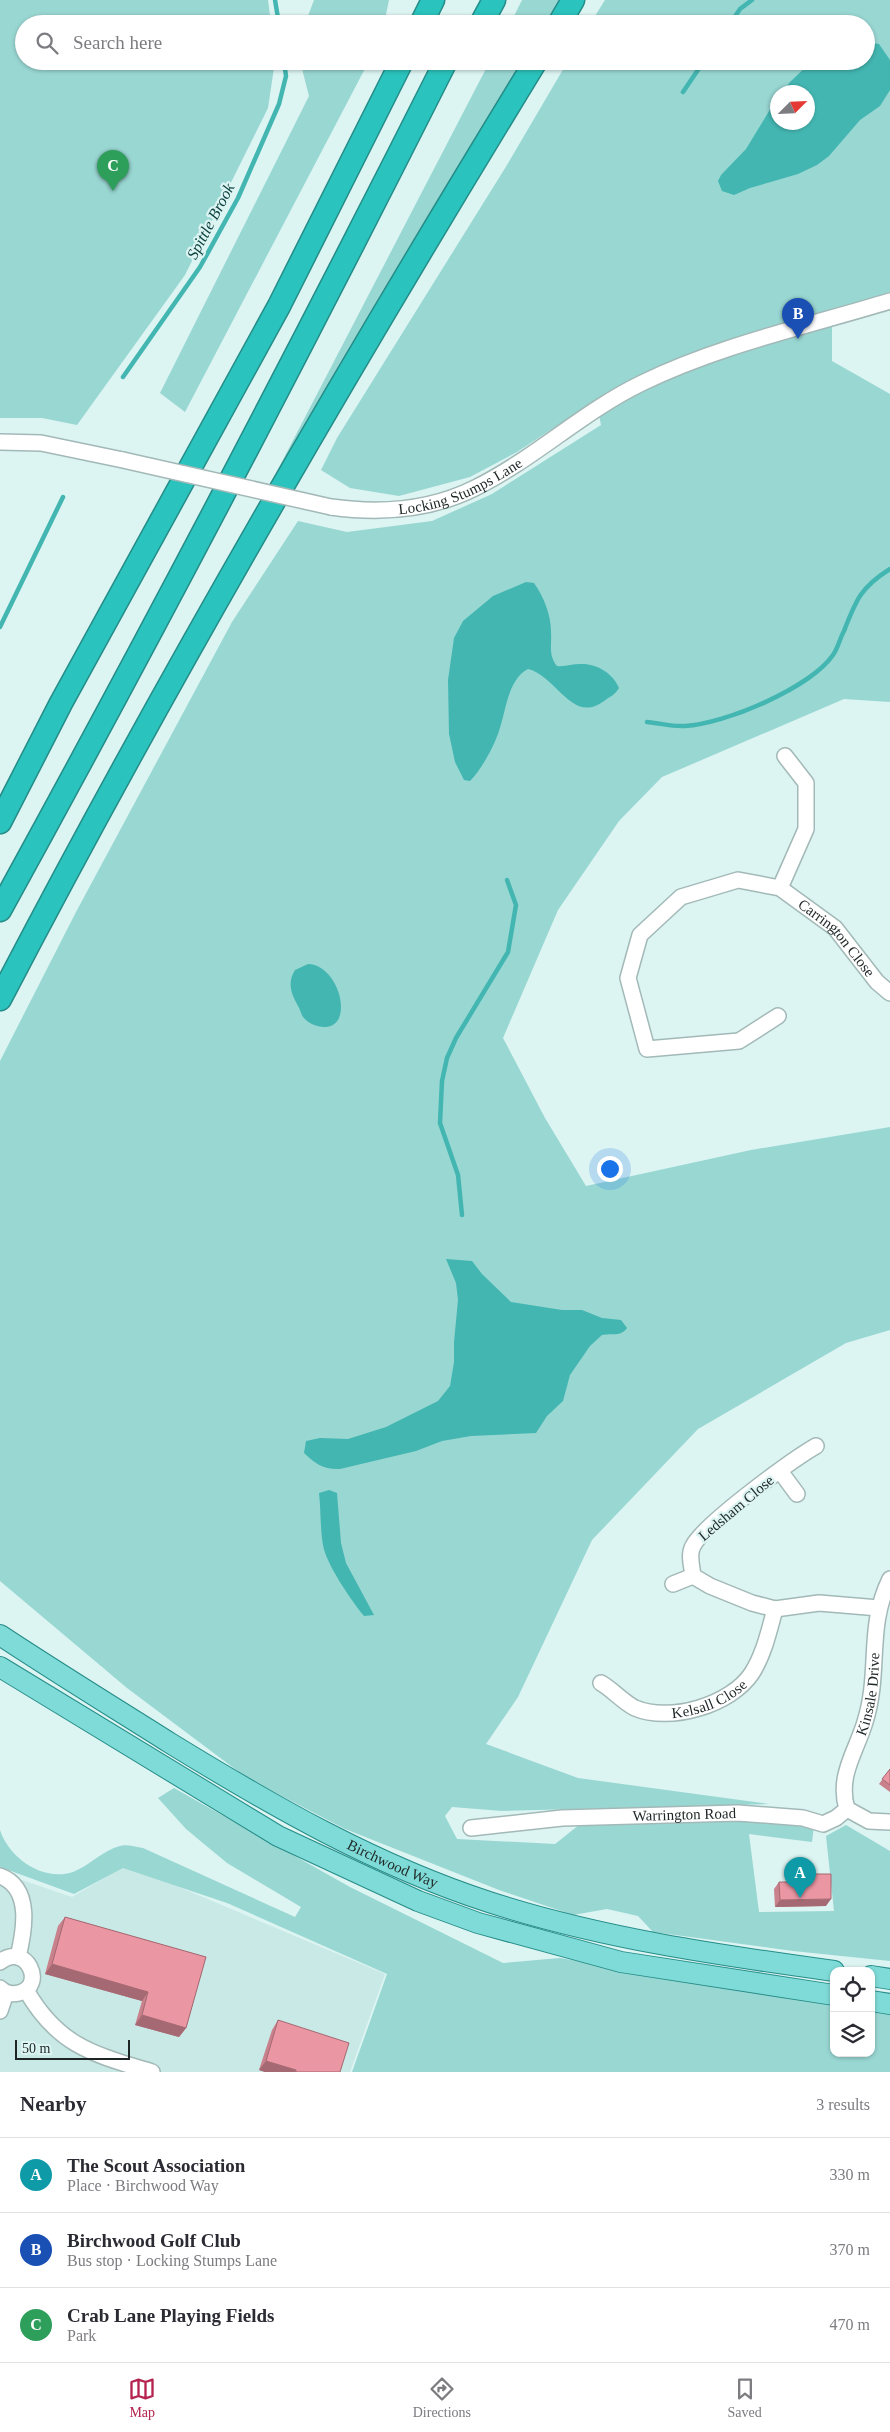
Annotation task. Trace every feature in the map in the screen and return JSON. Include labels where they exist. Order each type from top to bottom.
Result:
[{"type":"highway","points":[[412,15],[418,0]]},
{"type":"highway","points":[[426,15],[433,0]]},
{"type":"highway","points":[[470,15],[477,0]]},
{"type":"highway","points":[[486,15],[494,0]]},
{"type":"highway","points":[[565,15],[574,0]]},
{"type":"highway","points":[[279,306],[386,70]]},
{"type":"highway","points":[[0,822],[61,703],[279,306],[397,70]]},
{"type":"highway","points":[[308,335],[441,70]]},
{"type":"highway","points":[[0,910],[98,732],[308,335],[455,70]]},
{"type":"highway","points":[[0,999],[66,874],[302,452],[531,70]]},
{"type":"main road","name":"Birchwood Way","points":[[0,1635],[54,1671],[245,1789],[369,1855],[428,1879],[488,1902],[586,1930],[743,1959],[830,1970]]},
{"type":"main road","name":"Birchwood Way","points":[[0,1667],[278,1836],[418,1902],[478,1923],[621,1962],[830,1994]]},
{"type":"main road","points":[[875,1977],[890,1979]]},
{"type":"main road","points":[[875,2002],[890,2004]]},
{"type":"street","name":"Locking Stumps Lane","points":[[0,442],[41,443],[331,507],[360,511],[388,511],[441,502],[475,488],[512,466],[592,412],[641,383],[692,362],[890,301]]},
{"type":"street","points":[[780,888],[806,829],[806,783],[785,756]]},
{"type":"street","name":"Carrington Close","points":[[778,1016],[739,1041],[647,1049],[628,978],[640,935],[681,897],[738,880],[780,888],[836,928],[877,982],[890,993]]},
{"type":"street","name":"Ledsham Close","points":[[693,1576],[690,1552],[701,1535],[780,1471],[816,1446]]},
{"type":"street","points":[[780,1471],[797,1494]]},
{"type":"street","points":[[673,1584],[693,1576],[710,1586],[752,1603],[775,1609],[819,1603],[878,1608]]},
{"type":"street","name":"Kinsale Drive","points":[[847,1809],[843,1788],[846,1770],[865,1722],[871,1700],[878,1608],[890,1579]]},
{"type":"street","name":"Kelsall Close","points":[[601,1683],[634,1707],[663,1715],[693,1710],[718,1700],[742,1686],[752,1673],[768,1639],[775,1609]]},
{"type":"street","points":[[847,1809],[869,1821],[890,1822]]},
{"type":"street","name":"Warrington Road","points":[[471,1828],[562,1818],[738,1813],[803,1818],[823,1824],[836,1818],[847,1809]]},
{"type":"street","points":[[0,1876],[12,1885],[24,1906],[25,1926],[18,1957]]},
{"type":"street","points":[[0,1962],[9,1957],[18,1957],[27,1962],[32,1972],[31,1982],[26,1990],[17,1994],[3,1990],[0,2011]]},
{"type":"street","points":[[26,1990],[48,2022],[75,2044],[98,2056],[152,2072]]},
{"type":"shaded area","points":[[0,0],[268,0],[270,15],[15,15],[15,70],[274,70],[268,108],[185,275],[77,425],[42,418],[0,418]]},
{"type":"shaded area","points":[[314,0],[389,0],[386,15],[308,15]]},
{"type":"shaded area","points":[[522,0],[566,0],[557,15],[514,15]]},
{"type":"shaded area","points":[[605,0],[890,0],[890,292],[832,312],[832,361],[890,394],[890,702],[844,699],[662,777],[619,821],[558,910],[503,1038],[545,1118],[586,1186],[751,1150],[890,1127],[890,1330],[846,1343],[698,1429],[592,1540],[518,1697],[486,1744],[578,1778],[769,1804],[502,1811],[452,1807],[445,1816],[457,1839],[555,1844],[579,1825],[753,1820],[814,1826],[812,1842],[749,1834],[759,1912],[834,1911],[826,1836],[846,1825],[890,1851],[890,1961],[793,1951],[653,1932],[638,1916],[607,1909],[573,1915],[499,1890],[345,1829],[247,1778],[127,1688],[0,1581],[0,1061],[76,912],[232,622],[298,521],[347,532],[432,521],[492,494],[601,425],[596,400],[517,452],[470,477],[399,496],[350,488],[321,470],[337,438],[507,165],[563,70],[875,70],[875,15],[596,15]]},
{"type":"shaded area","points":[[875,43],[879,44],[890,60],[890,90],[880,106],[860,120],[829,156],[817,165],[798,174],[750,188],[734,195],[722,191],[718,181],[721,175],[746,149],[770,110],[770,130],[815,130],[815,85],[788,85],[803,70],[875,70]]},
{"type":"shaded area","points":[[302,70],[364,70],[185,412],[160,393],[309,96]]},
{"type":"shaded area","points":[[485,70],[521,70],[466,157],[276,473]]},
{"type":"shaded area","points":[[526,582],[534,583],[546,606],[551,626],[551,654],[557,666],[586,664],[598,667],[613,678],[619,688],[614,694],[593,707],[583,707],[565,697],[538,673],[528,669],[521,674],[512,688],[499,731],[487,757],[470,781],[464,780],[455,762],[449,734],[448,680],[454,638],[463,621],[493,596]]},
{"type":"shaded area","points":[[308,964],[316,966],[330,976],[339,992],[341,1010],[339,1018],[332,1026],[316,1026],[307,1021],[302,1016],[293,997],[291,979],[295,970]]},
{"type":"shaded area","points":[[446,1259],[472,1261],[482,1274],[511,1302],[562,1310],[582,1310],[602,1318],[621,1320],[627,1328],[619,1334],[602,1335],[590,1346],[570,1375],[563,1401],[547,1416],[536,1433],[471,1436],[442,1441],[416,1451],[340,1469],[325,1467],[316,1463],[304,1453],[306,1441],[320,1438],[348,1439],[386,1427],[438,1401],[450,1386],[454,1362],[458,1300],[456,1283]]},
{"type":"shaded area","points":[[329,1490],[337,1493],[341,1543],[346,1563],[374,1615],[364,1616],[340,1582],[325,1553],[322,1539],[319,1493]]},
{"type":"shaded area","points":[[174,1788],[350,1887],[503,1963],[560,1958],[830,2004],[830,2057],[875,2057],[875,2012],[890,2014],[890,2072],[352,2072],[387,1974],[227,1903],[123,1868],[74,1894],[0,1867],[0,1830],[4,1840],[19,1858],[29,1865],[50,1874],[73,1872],[114,1848],[122,1845],[134,1846],[143,1848],[295,1917],[301,1907],[227,1863],[186,1829],[158,1798]]},
{"type":"shaded area","points":[[0,1848],[13,1877],[72,1897],[127,1865],[385,1974],[350,2072],[0,2072]]},
{"type":"building","points":[[890,1769],[890,1785],[882,1779]]},
{"type":"building","points":[[801,1874],[831,1874],[831,1899],[780,1900],[779,1882],[802,1882]]},
{"type":"building","points":[[65,1917],[206,1957],[186,2028],[142,2015],[148,1992],[52,1964]]},
{"type":"building","points":[[278,2020],[349,2043],[340,2072],[296,2072],[296,2070],[266,2061]]},
{"type":"waterway","name":"Spittle Brook","points":[[275,0],[278,15]]},
{"type":"waterway","points":[[736,15],[740,9],[752,0]]},
{"type":"waterway","name":"Spittle Brook","points":[[123,377],[200,267],[238,198],[279,104],[286,76],[285,70]]},
{"type":"waterway","points":[[683,92],[698,70]]},
{"type":"waterway","name":"Spittle Brook","points":[[0,627],[63,497]]},
{"type":"waterway","points":[[647,722],[685,726],[722,719],[765,702],[806,680],[833,655],[852,611],[866,588],[890,569]]},
{"type":"waterway","points":[[462,1215],[458,1175],[440,1123],[442,1081],[447,1058],[456,1038],[508,952],[516,905],[507,880]]},
{"type":"place","name":"Crab Lane Playing Fields","points":[[113,191]]},
{"type":"place","name":"Birchwood Golf Club","points":[[798,339]]},
{"type":"place","name":"The Scout Association","points":[[800,1898]]}]
